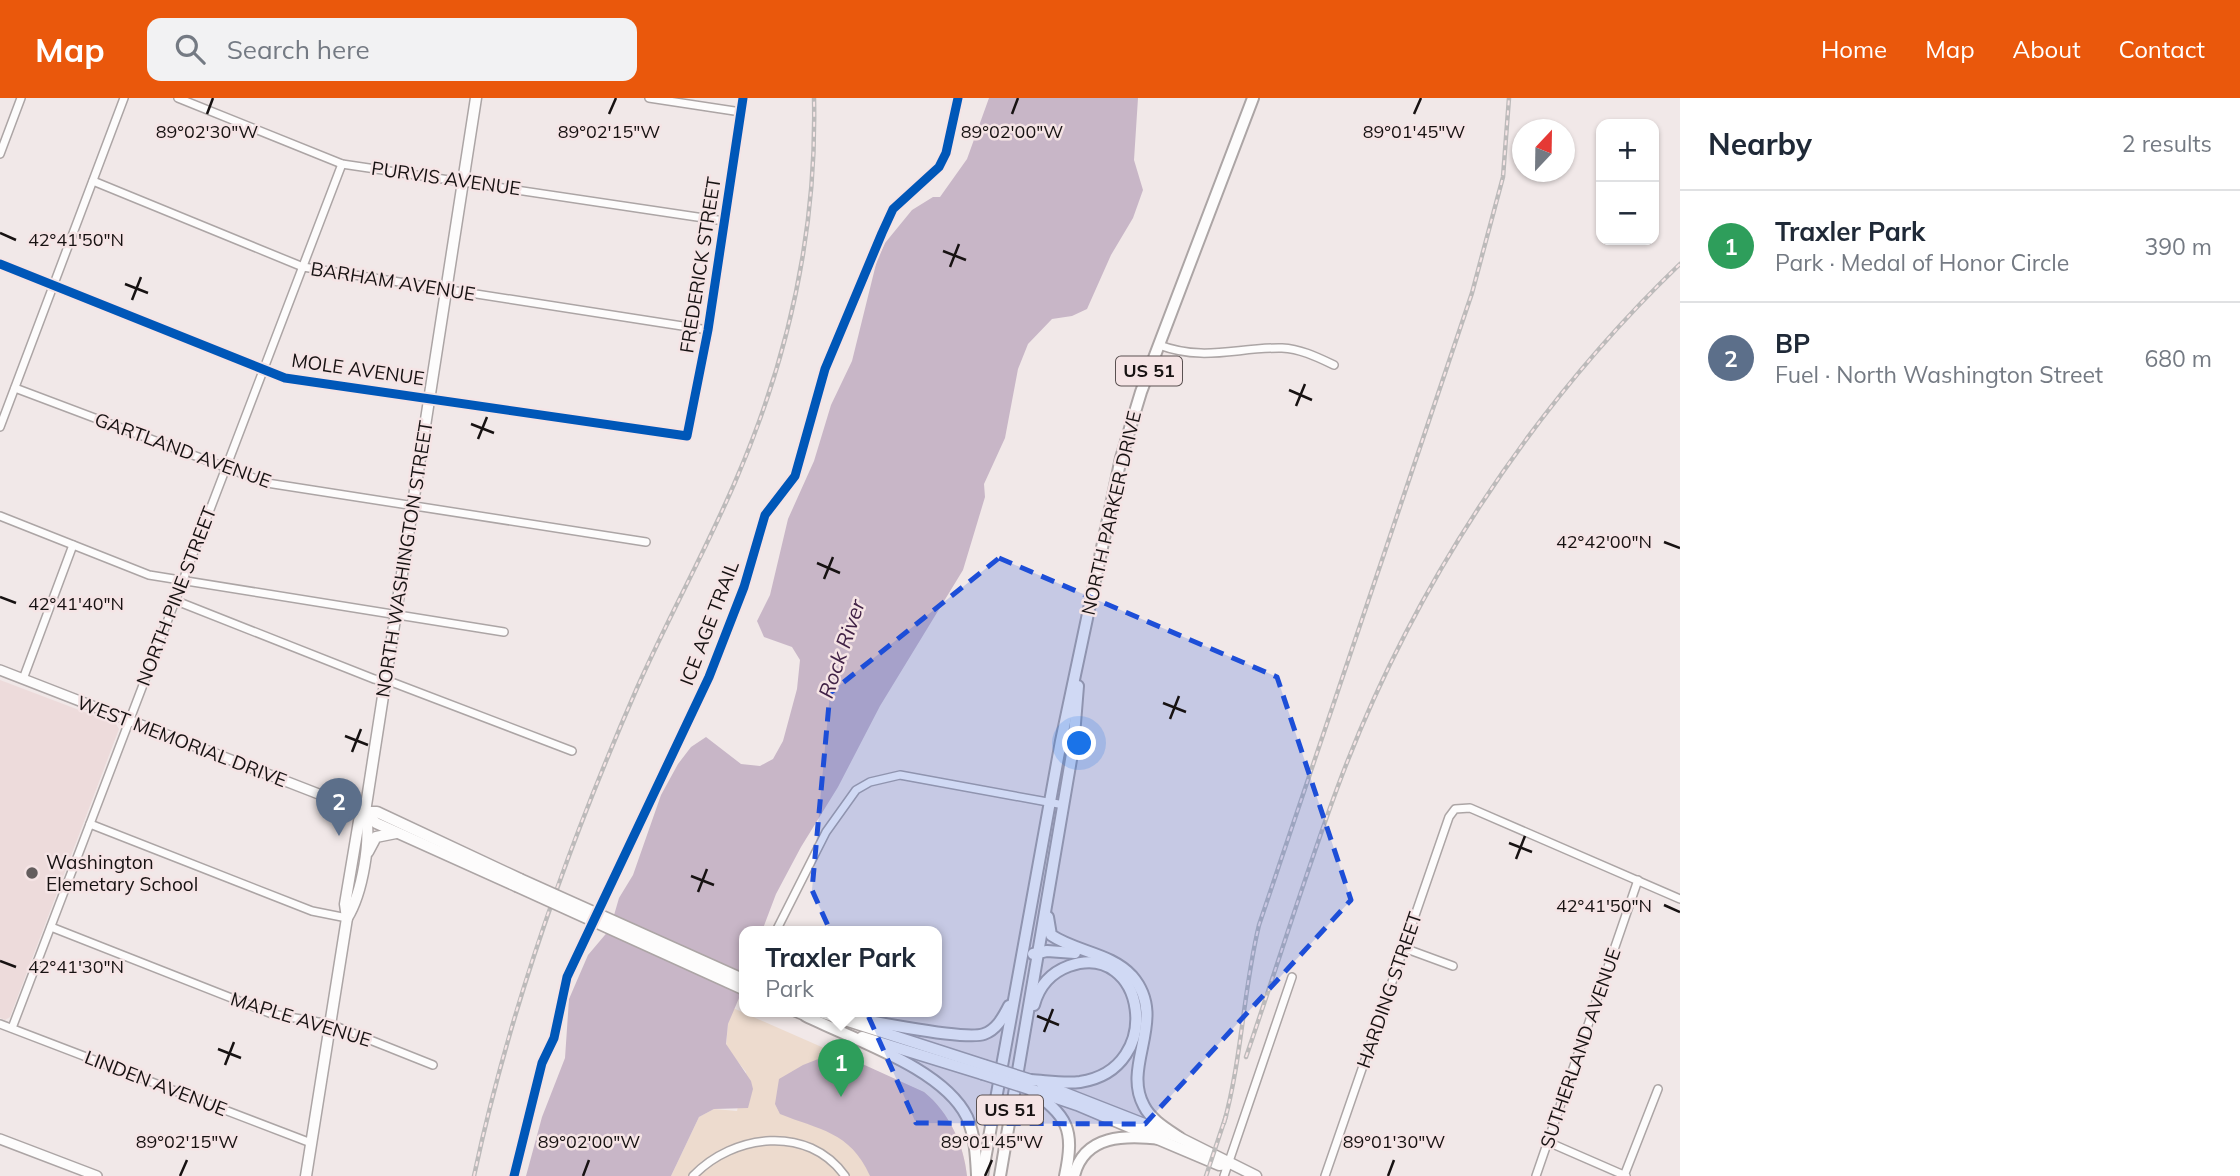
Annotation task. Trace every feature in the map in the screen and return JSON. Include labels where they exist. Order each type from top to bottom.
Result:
[{"type":"main road","name":"NORTH WASHINGTON STREET","points":[[347,918],[355,906],[361,876],[368,826],[365,812],[476,98]]},
{"type":"main road","name":"NORTH PARKER DRIVE","points":[[980,1176],[1049,802],[1129,425],[1254,98]]},
{"type":"main road","name":"NORTH PARKER DRIVE","points":[[999,1176],[1073,748],[1079,656]]},
{"type":"main road","name":"WEST MEMORIAL DRIVE","points":[[365,812],[377,811],[518,882]]},
{"type":"main road","name":"NORTH WASHINGTON STREET","points":[[306,1176],[347,918],[345,904],[359,821],[365,812]]},
{"type":"main road","name":"WEST MEMORIAL DRIVE","points":[[365,812],[376,823],[518,882]]},
{"type":"main road","points":[[361,876],[376,837],[399,833]]},
{"type":"main road","points":[[518,882],[739,977]]},
{"type":"main road","points":[[518,882],[739,987]]},
{"type":"main road","points":[[1049,883],[1048,929],[1051,935],[1123,968],[1141,989],[1147,1014],[1139,1069],[1140,1097],[1151,1116],[1180,1138]]},
{"type":"main road","points":[[1019,966],[1037,952],[1062,951],[1099,957]]},
{"type":"main road","points":[[1022,1044],[1041,988],[1061,969],[1084,963],[1105,967],[1121,978],[1133,994],[1138,1012],[1136,1033],[1128,1052],[1115,1066],[1098,1077],[1079,1082],[1030,1084]]},
{"type":"main road","points":[[852,1017],[979,1036],[996,1027],[1013,998]]},
{"type":"main road","points":[[808,1017],[919,1070],[941,1085],[968,1119],[980,1176]]},
{"type":"main road","points":[[809,1017],[1030,1084],[1180,1138],[1256,1176]]},
{"type":"main road","points":[[834,1017],[983,1070]]},
{"type":"main road","points":[[1030,1084],[1219,1165],[1228,1164]]},
{"type":"main road","points":[[1030,1084],[1054,1107],[1067,1126],[1071,1145],[1065,1176]]},
{"type":"main road","points":[[1074,1176],[1082,1156],[1108,1138],[1123,1135],[1161,1139]]},
{"type":"street","points":[[0,154],[21,98]]},
{"type":"street","points":[[0,427],[124,98]]},
{"type":"street","name":"PURVIS AVENUE","points":[[178,98],[342,164],[724,221]]},
{"type":"street","points":[[649,98],[741,112]]},
{"type":"street","name":"FREDERICK STREET","points":[[687,436],[708,330],[743,98]]},
{"type":"street","name":"NORTH PINE STREET","points":[[12,1028],[342,164]]},
{"type":"street","name":"BARHAM AVENUE","points":[[93,181],[303,267],[708,330]]},
{"type":"street","name":"MOLE AVENUE","points":[[0,264],[263,369],[304,382],[429,397],[687,436]]},
{"type":"street","points":[[1159,345],[1199,355],[1282,348],[1299,351],[1334,365]]},
{"type":"street","name":"GARTLAND AVENUE","points":[[15,387],[271,484],[646,542]]},
{"type":"street","points":[[0,516],[149,575],[504,632]]},
{"type":"street","points":[[23,678],[73,545]]},
{"type":"street","points":[[174,600],[572,751]]},
{"type":"street","name":"WEST MEMORIAL DRIVE","points":[[0,670],[365,812]]},
{"type":"street","points":[[778,926],[798,882],[827,832],[856,790],[870,782],[900,775],[1063,805]]},
{"type":"street","name":"HARDING STREET","points":[[1325,1176],[1449,817],[1458,807],[1470,808],[1638,880]]},
{"type":"street","points":[[90,824],[312,911],[347,918]]},
{"type":"street","points":[[1638,880],[1680,899]]},
{"type":"street","name":"SUTHERLAND AVENUE","points":[[1536,1176],[1638,880]]},
{"type":"street","name":"MAPLE AVENUE","points":[[51,927],[272,1014],[330,1024],[433,1065]]},
{"type":"street","points":[[1404,948],[1453,965]]},
{"type":"street","points":[[1224,1176],[1292,977]]},
{"type":"street","name":"LINDEN AVENUE","points":[[0,1024],[311,1143]]},
{"type":"street","points":[[1548,1142],[1625,1176],[1658,1088]]},
{"type":"street","points":[[0,1139],[77,1172],[97,1176]]},
{"type":"street","points":[[693,1176],[714,1158],[728,1151],[771,1140],[812,1148],[832,1160],[845,1176]]},
{"type":"highlighted area","points":[[999,558],[1277,677],[1351,900],[1145,1124],[916,1123],[812,890],[830,693]]},
{"type":"shaded area","name":"Washington Elemetary School","points":[[0,680],[116,724],[119,729],[10,1017],[5,1020],[0,1018]]},
{"type":"shaded area","points":[[733,1008],[739,1011],[739,1017],[753,1017],[924,1092],[941,1109],[954,1130],[963,1153],[967,1176],[671,1176],[699,1117],[714,1109],[737,1111],[746,1072],[726,1047]]},
{"type":"water","name":"Rock River","points":[[989,98],[1138,98],[1134,160],[1143,190],[1133,218],[1111,255],[1087,309],[1072,316],[1052,319],[1028,344],[1018,369],[1005,438],[984,484],[985,497],[963,570],[880,706],[838,787],[801,847],[776,894],[764,926],[739,926],[739,998],[728,1024],[726,1044],[751,1081],[753,1089],[748,1108],[714,1109],[699,1117],[671,1176],[526,1176],[542,1117],[565,1058],[569,999],[588,955],[610,929],[619,898],[633,875],[661,795],[678,764],[691,747],[706,737],[741,764],[760,766],[773,759],[783,741],[797,689],[800,660],[792,647],[764,637],[757,621],[770,595],[788,519],[814,461],[831,405],[852,361],[877,260],[885,243],[912,210],[933,197],[940,197],[967,159]]},
{"type":"water","points":[[836,1052],[924,1092],[933,1100],[948,1119],[959,1141],[967,1176],[870,1176],[862,1161],[843,1141],[832,1134],[780,1114],[775,1104],[779,1079],[803,1065]]},
{"type":"railway","points":[[474,1176],[523,989],[587,807],[637,688],[735,482],[770,389],[796,294],[804,246],[814,148],[814,98]]},
{"type":"railway","points":[[1224,1123],[1235,1074],[1259,925],[1472,293],[1503,177],[1509,98]]},
{"type":"railway","points":[[1246,1057],[1338,786],[1367,714],[1438,574],[1480,506],[1573,379],[1625,320],[1680,264]]},
{"type":"railway","points":[[1206,1176],[1226,1116]]},
{"type":"cycle path","points":[[0,264],[285,378],[687,436],[708,330],[743,98]]},
{"type":"cycle path","name":"ICE AGE TRAIL","points":[[514,1176],[542,1063],[554,1038],[567,977],[709,677],[744,587],[765,515],[795,476],[825,369],[882,233],[893,209],[939,167],[946,153],[958,98]]},
{"type":"place","name":"BP","points":[[339,836]]},
{"type":"place","name":"Washington Elemetary School","points":[[32,873]]},
{"type":"place","name":"Traxler Park","points":[[841,1097]]}]
